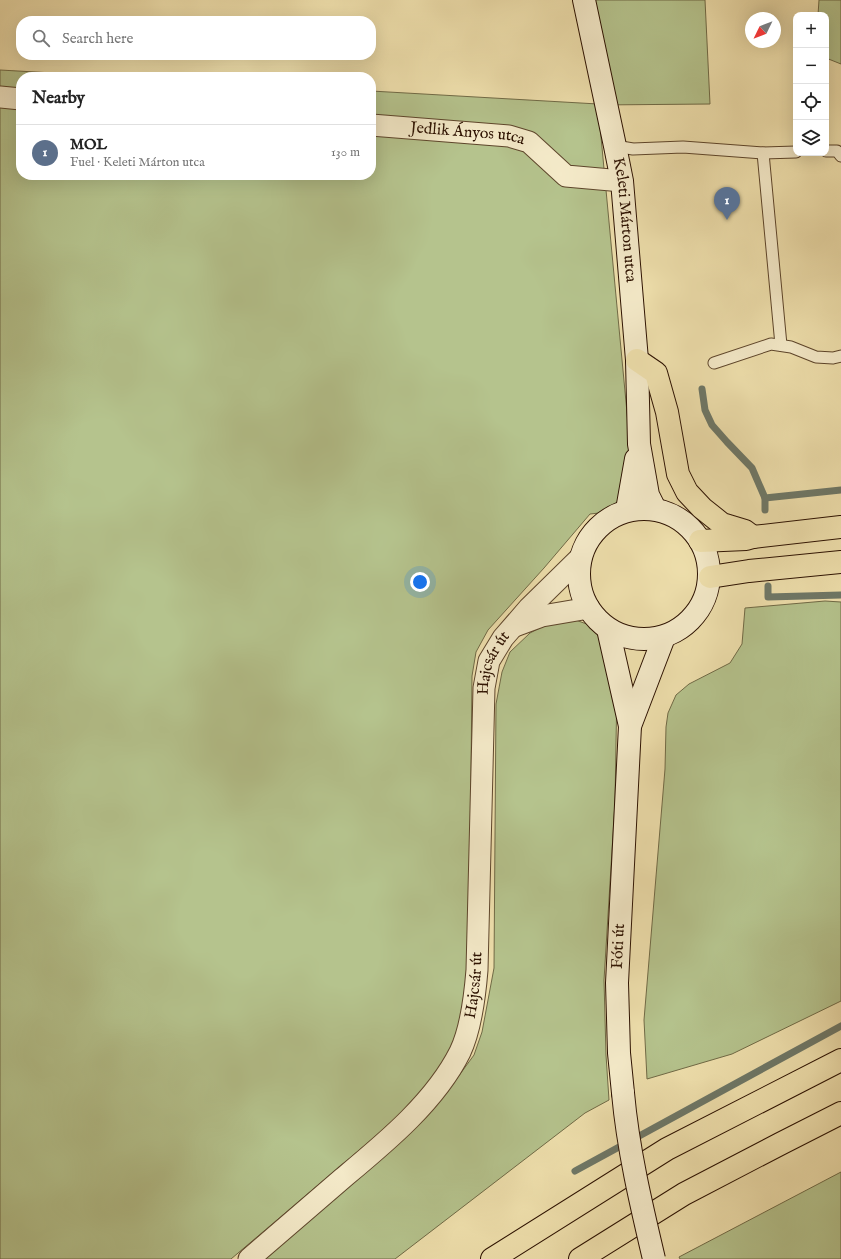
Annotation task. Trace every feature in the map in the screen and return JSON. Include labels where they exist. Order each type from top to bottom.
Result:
[{"type":"highway","points":[[637,360],[656,373],[667,412],[678,474],[687,492],[702,508],[722,524],[744,531],[753,537]]},
{"type":"highway","points":[[700,541],[746,538],[841,527]]},
{"type":"highway","points":[[710,577],[748,571],[841,562]]},
{"type":"highway","points":[[492,1259],[667,1149],[840,1060]]},
{"type":"highway","points":[[580,1259],[684,1194],[841,1113]]},
{"type":"main road","name":"Keleti Márton utca","points":[[584,0],[622,181],[637,360],[639,444],[648,495],[655,509]]},
{"type":"main road","name":"Keleti Márton utca","points":[[627,510],[639,444]]},
{"type":"main road","points":[[641,508],[655,509],[673,515],[688,526],[700,541],[708,558],[710,577],[705,599],[692,619],[674,632],[664,637],[639,639],[623,637],[608,629],[588,608],[578,579],[581,557],[587,542],[604,522],[627,510],[641,508]]},
{"type":"main road","points":[[608,629],[630,726]]},
{"type":"main road","name":"Fóti út","points":[[654,1259],[635,1176],[625,1114],[619,1054],[617,982],[630,726],[664,637]]},
{"type":"street","points":[[0,97],[16,99]]},
{"type":"street","name":"Jedlik Ányos utca","points":[[376,126],[509,136],[529,142],[566,176],[622,181]]},
{"type":"street","name":"Hajcsár út","points":[[249,1259],[384,1144],[418,1109],[445,1078],[460,1051],[468,1030],[476,987],[484,688],[489,660],[512,627],[529,608],[581,557]]},
{"type":"street","name":"Hajcsár út","points":[[512,627],[542,616],[588,608]]},
{"type":"lane","points":[[615,146],[633,149],[683,147],[763,153],[793,152]]},
{"type":"lane","points":[[829,152],[839,154]]},
{"type":"lane","points":[[763,153],[781,345]]},
{"type":"lane","points":[[714,363],[771,344],[790,347],[816,357],[832,358],[841,356]]},
{"type":"green space","points":[[580,0],[705,0],[710,104],[598,105],[634,487],[627,510],[590,514],[488,630],[476,652],[472,676],[469,970],[460,1028],[447,1060],[411,1104],[377,1135],[231,1259],[0,1259],[0,70],[35,72],[16,72],[16,180],[376,180],[376,91],[598,104]]},
{"type":"green space","points":[[819,0],[841,0],[841,64],[829,59],[829,12],[818,12]]},
{"type":"green space","points":[[825,601],[841,602],[841,1001],[732,1054],[647,1079],[644,1020],[665,769],[666,727],[668,713],[676,695],[689,684],[730,663],[742,644],[745,608]]},
{"type":"green space","points":[[557,619],[573,619],[592,626],[607,650],[617,686],[615,802],[604,980],[609,1100],[585,1113],[395,1259],[263,1259],[439,1100],[474,1055],[482,1032],[494,968],[496,704],[502,672],[510,652],[530,633]]},
{"type":"green space","points":[[841,1172],[841,1259],[680,1259],[679,1257]]},
{"type":"waterway","points":[[702,389],[705,410],[712,425],[752,468],[765,498],[841,490]]},
{"type":"waterway","points":[[765,498],[765,510]]},
{"type":"waterway","points":[[768,586],[768,597],[841,595]]},
{"type":"waterway","points":[[575,1171],[841,1026]]},
{"type":"place","name":"MOL","points":[[727,220]]}]
